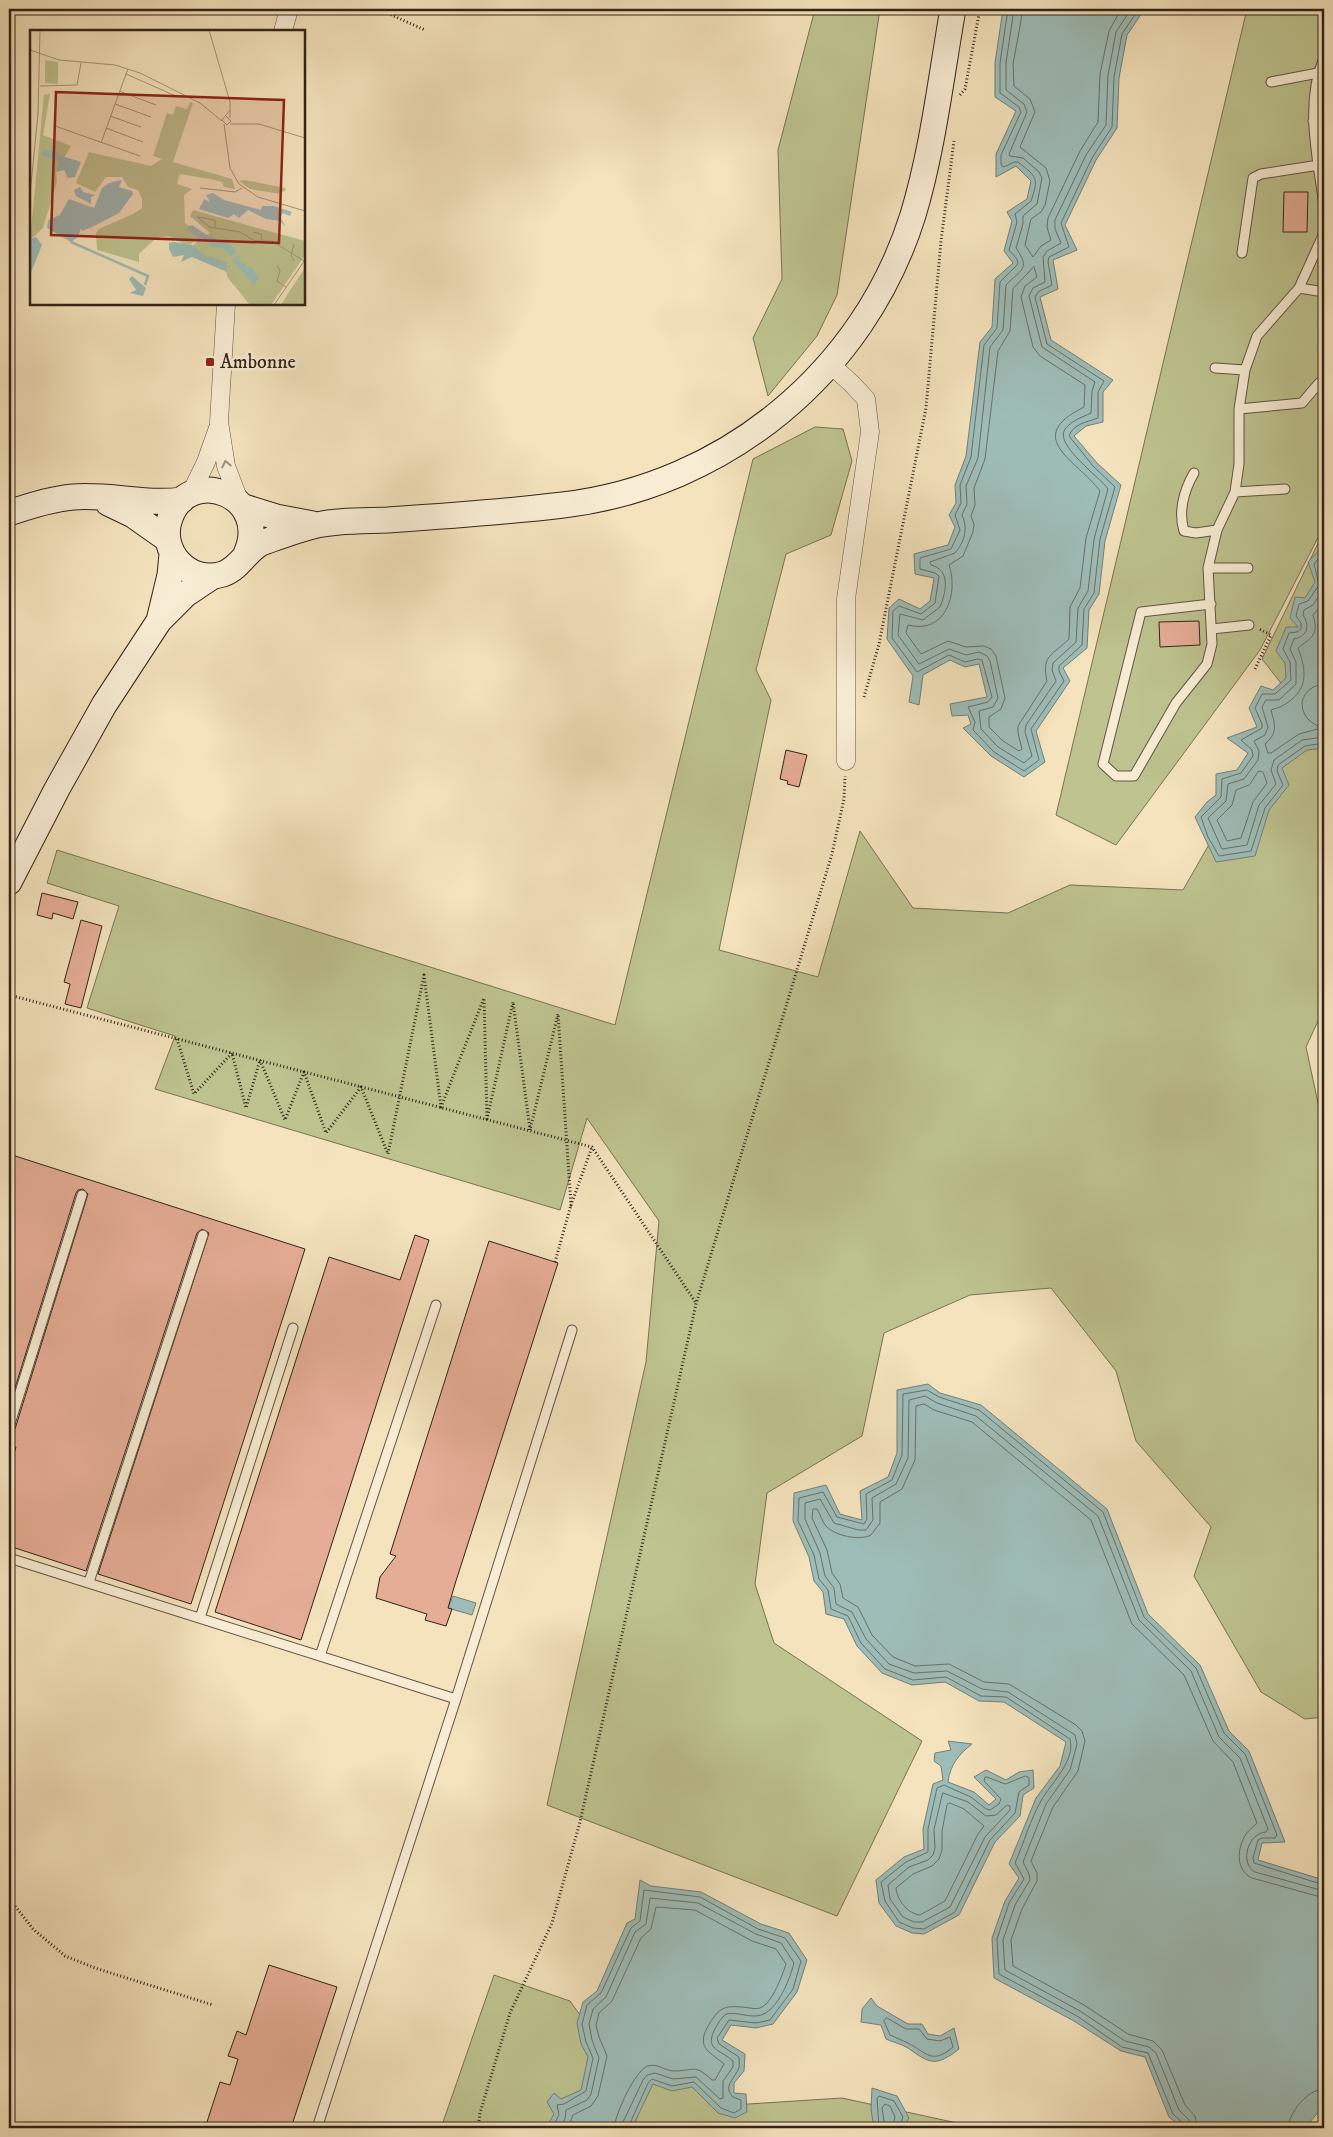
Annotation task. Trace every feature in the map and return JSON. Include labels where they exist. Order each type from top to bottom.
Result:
[{"type":"street","points":[[283,30],[289,9]]},
{"type":"street","points":[[9,882],[56,789],[104,705],[159,621],[186,594],[213,576],[232,569],[246,554],[261,543],[316,525],[556,506],[615,496],[646,488],[685,472],[726,450],[770,422],[799,396],[829,364],[858,326],[882,288],[900,250],[913,215],[931,134],[952,9]]},
{"type":"street","points":[[226,305],[219,422],[226,466],[250,521],[252,536],[246,554]]},
{"type":"street","points":[[829,364],[866,399],[870,432],[846,599],[846,761]]},
{"type":"street","points":[[159,621],[170,575],[170,546],[167,530],[171,514],[186,498],[206,462],[219,422]]},
{"type":"street","points":[[9,513],[73,497],[126,498],[155,502],[186,498],[199,492],[217,491],[226,493],[242,506],[276,517],[316,525]]},
{"type":"street","points":[[94,497],[133,515],[170,546],[185,568],[194,573],[213,576]]},
{"type":"lane","points":[[1324,58],[1318,73],[1313,121],[1324,206]]},
{"type":"lane","points":[[1271,82],[1318,73]]},
{"type":"lane","points":[[1313,121],[1324,118]]},
{"type":"lane","points":[[1242,253],[1253,178],[1261,174],[1319,165]]},
{"type":"lane","points":[[1211,604],[1141,612],[1103,764],[1116,776],[1134,776],[1176,703],[1207,664],[1212,644],[1211,604],[1208,568],[1217,530],[1235,492],[1239,464],[1239,409],[1245,370],[1258,336],[1299,288],[1324,233]]},
{"type":"lane","points":[[1299,288],[1324,292]]},
{"type":"lane","points":[[1215,368],[1245,370]]},
{"type":"lane","points":[[1239,409],[1302,403],[1319,383]]},
{"type":"lane","points":[[1194,473],[1185,488],[1181,522],[1184,531],[1217,530]]},
{"type":"lane","points":[[1235,492],[1285,489]]},
{"type":"lane","points":[[1208,568],[1248,568]]},
{"type":"lane","points":[[1212,629],[1249,625]]},
{"type":"lane","points":[[9,1426],[82,1195]]},
{"type":"lane","points":[[89,1582],[203,1235]]},
{"type":"lane","points":[[320,1656],[436,1306]]},
{"type":"lane","points":[[200,1618],[293,1328]]},
{"type":"lane","points":[[317,2128],[456,1699],[572,1330]]},
{"type":"lane","points":[[9,1558],[456,1699]]},
{"type":"path","points":[[378,9],[425,30]]},
{"type":"path","points":[[962,76],[960,95],[965,89],[980,9]]},
{"type":"path","points":[[864,698],[879,644],[926,408],[941,241],[955,134]]},
{"type":"path","points":[[1249,625],[1270,635],[1255,669]]},
{"type":"path","points":[[478,2128],[480,2113],[510,2013],[552,1923],[580,1822],[696,1304],[832,854],[844,799],[846,761]]},
{"type":"path","points":[[361,1086],[388,1154],[424,975],[441,1107]]},
{"type":"path","points":[[9,995],[592,1147],[696,1304]]},
{"type":"path","points":[[441,1107],[484,998],[487,1119]]},
{"type":"path","points":[[487,1119],[513,1002],[530,1130]]},
{"type":"path","points":[[530,1130],[558,1014],[571,1205]]},
{"type":"path","points":[[177,1039],[194,1094],[232,1053]]},
{"type":"path","points":[[232,1053],[246,1108],[260,1060]]},
{"type":"path","points":[[260,1060],[285,1120],[304,1072]]},
{"type":"path","points":[[304,1072],[326,1133],[361,1086]]},
{"type":"path","points":[[555,1262],[571,1205],[592,1147]]},
{"type":"path","points":[[9,1894],[11,1901],[33,1929],[65,1956],[98,1969],[213,2005]]},
{"type":"green space","points":[[815,9],[880,9],[837,295],[817,336],[768,396],[753,338],[782,279],[778,150]]},
{"type":"green space","points":[[1247,9],[1324,9],[1324,526],[1260,650],[1116,845],[1056,815]]},
{"type":"green space","points":[[815,427],[843,429],[852,461],[831,535],[786,554],[756,670],[771,700],[719,950],[818,977],[860,831],[913,908],[1008,913],[1070,885],[1183,890],[1287,708],[1324,756],[1324,1008],[1306,1047],[1324,1131],[1324,1717],[1305,1719],[1261,1692],[1194,1576],[1211,1527],[1136,1441],[1116,1371],[1051,1288],[970,1295],[884,1333],[862,1436],[767,1493],[755,1584],[774,1643],[922,1741],[837,1916],[547,1805],[646,1362],[659,1221],[587,1118],[560,1210],[155,1089],[175,1036],[87,1008],[119,906],[47,883],[57,850],[615,1025],[753,459]]},
{"type":"green space","points":[[1324,531],[1324,738],[1262,659]]},
{"type":"green space","points":[[494,1975],[570,2001],[601,2044],[733,2105],[842,2098],[980,2128],[441,2128]]},
{"type":"water","points":[[1003,9],[1136,9],[1142,13],[1127,35],[1119,78],[1117,128],[1096,160],[1065,225],[1077,250],[1053,260],[1058,289],[1040,297],[1051,340],[1113,380],[1103,392],[1103,422],[1086,426],[1074,436],[1097,463],[1121,485],[1105,541],[1099,594],[1089,610],[1087,648],[1063,668],[1070,681],[1036,731],[1045,762],[1024,777],[991,756],[963,728],[971,724],[968,715],[952,716],[950,704],[987,697],[979,664],[965,667],[950,660],[923,675],[919,705],[909,702],[913,676],[887,639],[889,608],[899,599],[920,609],[930,601],[934,578],[915,574],[914,554],[948,545],[955,527],[949,515],[956,503],[955,485],[966,456],[980,342],[992,327],[995,279],[1013,263],[1004,251],[1012,221],[1007,212],[1027,199],[1031,181],[1016,166],[996,177],[996,154],[1016,111],[995,97],[995,63]]},
{"type":"water","points":[[1324,545],[1324,702],[1320,704],[1324,710],[1324,748],[1307,750],[1282,768],[1289,785],[1269,810],[1255,856],[1216,862],[1195,817],[1207,802],[1216,795],[1216,774],[1237,770],[1248,753],[1227,738],[1257,727],[1249,708],[1261,686],[1273,690],[1286,678],[1285,663],[1276,651],[1286,627],[1298,627],[1290,618],[1295,597],[1305,598],[1315,582],[1308,562]]},
{"type":"water","points":[[928,1384],[940,1393],[981,1405],[1107,1509],[1148,1614],[1200,1665],[1229,1731],[1249,1751],[1285,1842],[1262,1843],[1258,1860],[1324,1880],[1324,2105],[1305,2128],[1182,2128],[1169,2117],[1145,2057],[1121,2051],[1074,2021],[994,1978],[992,1938],[1005,1901],[1019,1878],[1009,1864],[1036,1798],[1060,1766],[1066,1742],[1004,1702],[979,1701],[945,1682],[912,1685],[882,1673],[857,1646],[844,1619],[826,1614],[823,1592],[814,1581],[809,1557],[793,1521],[794,1493],[826,1485],[840,1514],[862,1520],[860,1491],[888,1477],[897,1453],[897,1390]]},
{"type":"water","points":[[453,1596],[476,1603],[472,1615],[448,1608]]},
{"type":"water","points":[[948,1741],[972,1744],[956,1760],[948,1782],[974,1792],[989,1805],[996,1799],[974,1777],[986,1770],[1006,1780],[1019,1772],[1033,1770],[1034,1788],[1023,1795],[1020,1816],[995,1842],[959,1915],[924,1934],[912,1933],[896,1926],[879,1903],[876,1880],[904,1857],[924,1849],[923,1829],[933,1784],[943,1780],[941,1766],[934,1761],[935,1753],[951,1750]]},
{"type":"water","points":[[640,1880],[651,1886],[701,1892],[761,1924],[789,1933],[807,1960],[797,1992],[773,2024],[756,2028],[731,2025],[722,2040],[745,2054],[744,2071],[734,2083],[734,2093],[746,2094],[747,2112],[735,2118],[718,2113],[692,2087],[672,2091],[653,2084],[632,2128],[548,2128],[547,2126],[554,2114],[547,2102],[554,2093],[561,2099],[581,2090],[588,2057],[581,2044],[577,2023],[583,2002],[597,1991],[627,1923],[635,1919]]},
{"type":"water","points":[[871,1998],[877,2006],[908,2024],[922,2024],[928,2034],[940,2036],[954,2028],[959,2049],[944,2059],[933,2061],[886,2039],[881,2025],[861,2022],[862,2009]]},
{"type":"water","points":[[872,2088],[897,2096],[909,2118],[903,2128],[874,2128],[871,2109]]},
{"type":"building","points":[[1284,192],[1308,192],[1307,232],[1283,232]]},
{"type":"building","points":[[1199,621],[1200,645],[1160,647],[1159,622]]},
{"type":"building","points":[[786,750],[807,755],[799,787],[787,784],[788,781],[780,779]]},
{"type":"building","points":[[42,893],[78,902],[73,919],[53,913],[52,919],[37,915]]},
{"type":"building","points":[[81,920],[102,926],[81,1008],[65,1004],[70,984],[64,982]]},
{"type":"building","points":[[9,1154],[305,1249],[191,1604],[98,1574],[209,1233],[202,1229],[197,1233],[86,1571],[9,1546],[9,1470],[16,1447],[9,1446],[9,1433],[15,1429],[88,1194],[83,1189],[78,1190],[76,1193],[9,1407]]},
{"type":"building","points":[[415,1235],[429,1240],[301,1640],[215,1612],[329,1257],[400,1280]]},
{"type":"building","points":[[489,1241],[558,1263],[455,1584],[448,1608],[452,1609],[446,1626],[425,1620],[427,1614],[376,1598],[380,1577],[396,1556],[390,1554]]},
{"type":"building","points":[[269,1965],[337,1987],[291,2128],[205,2128],[220,2082],[230,2085],[238,2059],[228,2056],[237,2031],[246,2035]]},
{"type":"place","name":"Ambonne","points":[[210,362]]}]
